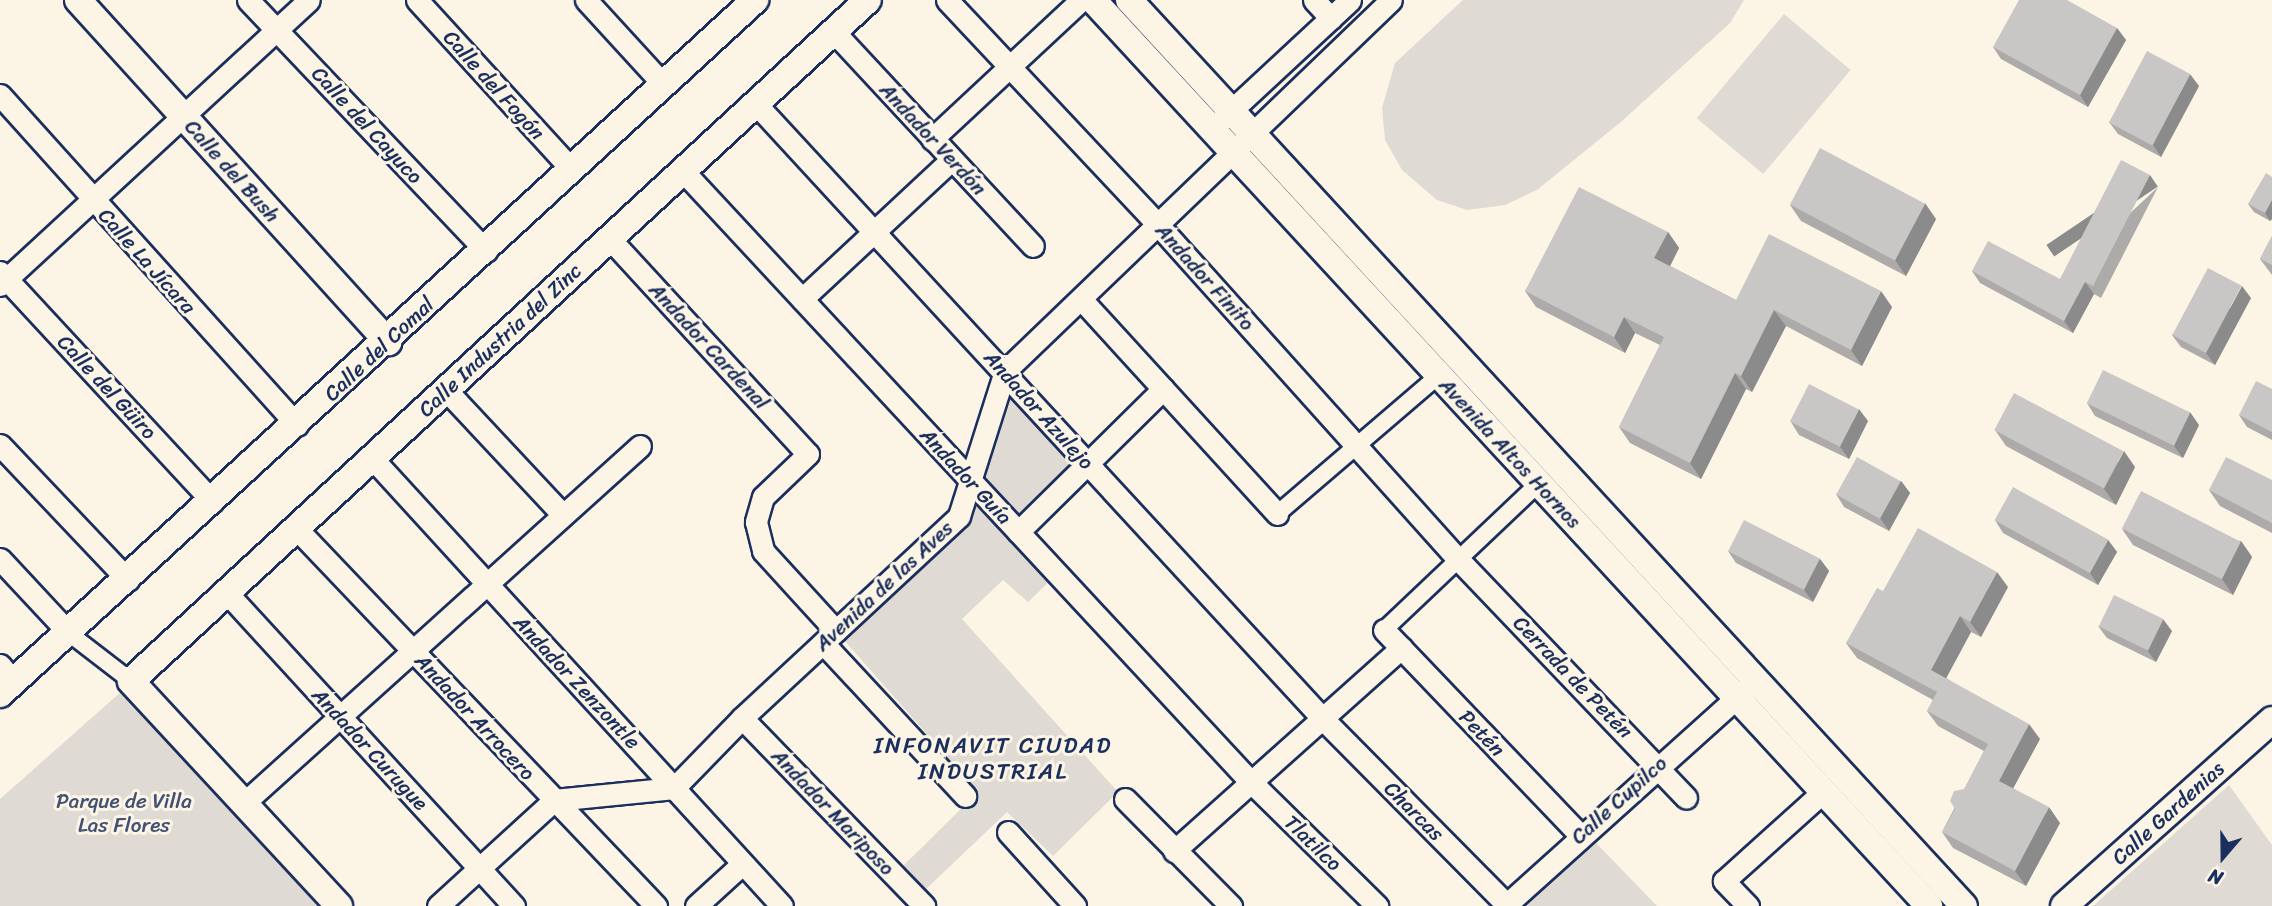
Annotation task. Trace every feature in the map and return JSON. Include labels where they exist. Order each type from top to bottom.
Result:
[{"type":"street","name":"Calle del Bush","points":[[78,0],[388,342]]},
{"type":"street","name":"Calle del Cayuco","points":[[248,0],[486,251]]},
{"type":"street","points":[[2,279],[92,201],[309,0]]},
{"type":"street","name":"Calle del Fogón","points":[[416,0],[572,170]]},
{"type":"street","points":[[586,0],[664,85]]},
{"type":"street","name":"Calle del Comal","points":[[5,680],[70,634],[754,0]]},
{"type":"street","name":"Calle Industria del Zinc","points":[[131,681],[227,593],[294,526],[372,458],[868,0]]},
{"type":"street","name":"Andador Finito","points":[[947,0],[1159,226],[1458,559]]},
{"type":"street","points":[[932,139],[1081,0]]},
{"type":"street","name":"Avenida Altos Hornos","points":[[1093,0],[1437,377],[1539,483],[1929,906]]},
{"type":"street","name":"Avenida Altos Hornos","points":[[1129,0],[1233,109],[1964,906]]},
{"type":"street","points":[[1314,0],[1331,18]]},
{"type":"street","points":[[1211,129],[1350,0]]},
{"type":"street","name":"Avenida de las Aves","points":[[674,788],[742,718],[959,516],[972,482],[1005,371],[1234,155],[1391,0]]},
{"type":"street","name":"Andador Verdón","points":[[834,32],[1033,246]]},
{"type":"street","name":"Calle La Jícara","points":[[0,95],[92,201],[297,425]]},
{"type":"street","name":"Andador Azulejo","points":[[756,104],[1005,371],[1321,717]]},
{"type":"street","points":[[802,299],[951,160]]},
{"type":"street","name":"Andador Guía","points":[[683,171],[1250,780]]},
{"type":"street","name":"Andador Cardenal","points":[[610,239],[808,454],[762,497],[756,522],[763,551],[829,637]]},
{"type":"street","name":"Calle del Güiro","points":[[2,279],[213,502]]},
{"type":"street","points":[[1081,299],[1277,514],[1437,377]]},
{"type":"street","points":[[1018,532],[1163,389]]},
{"type":"street","points":[[446,390],[563,515]]},
{"type":"street","points":[[0,445],[128,580]]},
{"type":"street","points":[[244,803],[411,649],[640,446]]},
{"type":"street","name":"Andador Zenzontle","points":[[372,458],[782,906]]},
{"type":"street","points":[[1384,630],[1539,483]]},
{"type":"street","name":"Andador Arrocero","points":[[294,526],[654,905]]},
{"type":"street","points":[[0,559],[70,634],[131,681],[339,906]]},
{"type":"street","name":"Cerrada de Petén","points":[[1458,559],[1658,765],[1686,798]]},
{"type":"street","name":"Andador Curugue","points":[[227,593],[514,906]]},
{"type":"street","name":"Petén","points":[[1384,630],[1580,835]]},
{"type":"street","points":[[829,637],[965,796]]},
{"type":"street","points":[[1174,851],[1250,780],[1401,648]]},
{"type":"street","name":"Calle Cupilco","points":[[1506,905],[1580,835],[1756,680]]},
{"type":"street","name":"Charcas","points":[[1321,717],[1506,905]]},
{"type":"street","name":"Andador Mariposo","points":[[742,718],[924,906]]},
{"type":"street","name":"Calle Gardenias","points":[[2064,906],[2272,720]]},
{"type":"street","name":"Tlatilco","points":[[1250,780],[1377,906]]},
{"type":"street","points":[[438,906],[554,800],[674,788]]},
{"type":"street","points":[[1748,906],[1724,881],[1825,791]]},
{"type":"street","points":[[1125,799],[1231,906]]},
{"type":"street","points":[[1008,832],[1075,906]]},
{"type":"street","points":[[696,906],[742,863]]},
{"type":"green space","points":[[1463,0],[1744,0],[1730,23],[1622,121],[1537,190],[1505,205],[1467,210],[1437,200],[1402,170],[1385,140],[1382,108],[1395,63]]},
{"type":"green space","points":[[1784,14],[1851,70],[1763,174],[1697,118]]},
{"type":"green space","points":[[1012,395],[1085,475],[1019,545],[1051,580],[1028,602],[1003,580],[962,619],[1118,792],[1053,856],[1007,812],[924,891],[901,868],[978,792],[843,639],[965,524]]},
{"type":"green space","name":"Parque de Villa Las Flores","points":[[131,683],[333,906],[0,906],[0,799]]},
{"type":"green space","points":[[2229,785],[2272,845],[2272,906],[2093,906]]},
{"type":"green space","points":[[1596,843],[1657,906],[1526,906]]},
{"type":"building","points":[[2019,0],[2067,0],[2117,28],[2080,95],[1993,47]]},
{"type":"building","points":[[2147,51],[2190,74],[2152,146],[2109,123]]},
{"type":"building","points":[[1820,148],[1925,204],[1895,260],[1790,205]]},
{"type":"building","points":[[2121,160],[2150,175],[2093,286],[2085,282],[2064,321],[1972,271],[1988,241],[2060,279]]},
{"type":"building","points":[[2266,173],[2272,177],[2272,200],[2265,213],[2248,204]]},
{"type":"building","points":[[1579,187],[1668,232],[1654,258],[1736,300],[1769,234],[1881,291],[1851,350],[1774,310],[1741,376],[1735,373],[1690,463],[1619,427],[1664,337],[1624,317],[1614,337],[1525,291]]},
{"type":"building","points":[[2272,236],[2272,265],[2260,259]]},
{"type":"building","points":[[2208,268],[2242,286],[2206,353],[2172,335]]},
{"type":"building","points":[[2103,370],[2190,413],[2174,446],[2087,403]]},
{"type":"building","points":[[2256,381],[2272,389],[2272,432],[2239,415]]},
{"type":"building","points":[[1809,384],[1859,409],[1840,447],[1790,421]]},
{"type":"building","points":[[2014,393],[2123,451],[2104,488],[1994,430]]},
{"type":"building","points":[[1857,457],[1901,481],[1880,519],[1836,495]]},
{"type":"building","points":[[2226,457],[2272,480],[2272,523],[2209,490]]},
{"type":"building","points":[[2013,487],[2108,540],[2090,573],[1995,520]]},
{"type":"building","points":[[2141,491],[2241,542],[2222,579],[2122,528]]},
{"type":"building","points":[[1744,520],[1820,559],[1804,590],[1728,551]]},
{"type":"building","points":[[1918,528],[1997,572],[1970,622],[1960,616],[1931,670],[2029,724],[1999,781],[2049,807],[2015,871],[1942,832],[1955,809],[1950,801],[1954,791],[1964,789],[1988,744],[1927,711],[1937,692],[1846,643],[1877,588],[1883,591]]},
{"type":"building","points":[[2114,595],[2163,619],[2148,651],[2099,626]]},
{"type":"district","name":"INFONAVIT CIUDAD INDUSTRIAL","points":[[993,759]]}]
